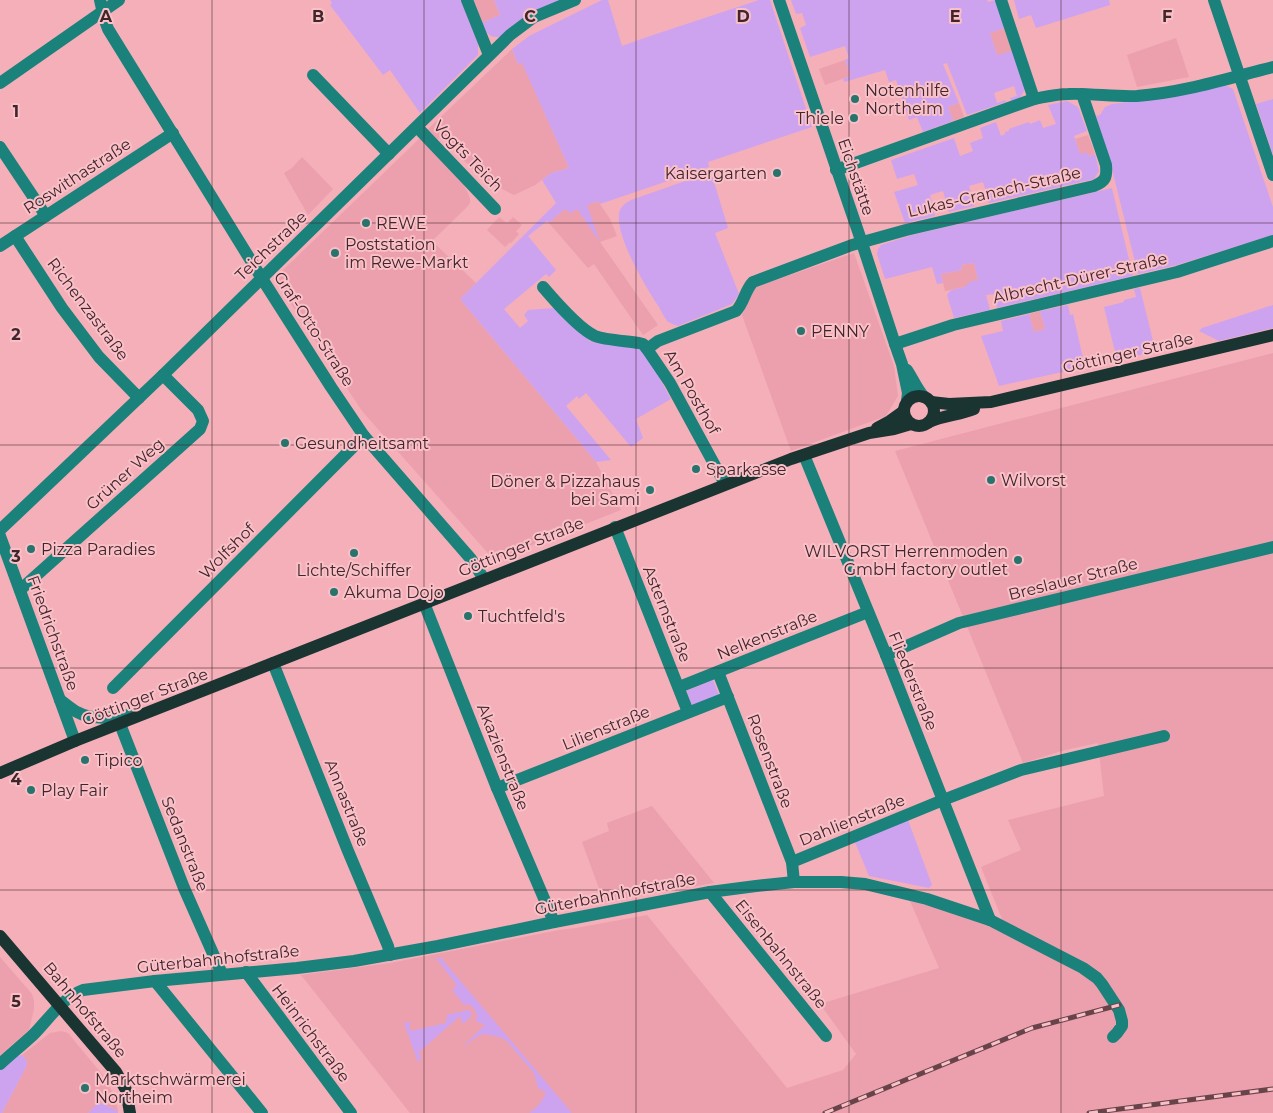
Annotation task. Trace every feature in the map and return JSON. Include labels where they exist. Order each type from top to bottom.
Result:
[{"type":"main road","name":"Göttinger Straße","points":[[0,773],[75,741],[484,579],[725,484],[804,455],[869,433],[911,424],[922,425],[939,417],[970,411],[991,402],[1273,335]]},
{"type":"main road","name":"Göttinger Straße","points":[[869,433],[890,421],[913,397],[921,396],[949,404],[991,402]]},
{"type":"main road","points":[[928,399],[934,412],[929,422]]},
{"type":"main road","points":[[906,406],[906,418],[911,424]]},
{"type":"main road","name":"Bahnhofstraße","points":[[0,936],[116,1072],[126,1090],[130,1109]]},
{"type":"street","points":[[0,83],[101,6],[119,0]]},
{"type":"street","points":[[467,0],[489,55]]},
{"type":"street","name":"Teichstraße","points":[[0,530],[139,398],[515,30],[534,17],[575,0]]},
{"type":"street","name":"Eichstätte","points":[[779,0],[902,364],[908,392],[906,406]]},
{"type":"street","points":[[1001,0],[1034,99]]},
{"type":"street","points":[[1214,0],[1273,175]]},
{"type":"street","name":"Graf-Otto-Straße","points":[[101,6],[108,29],[261,277],[364,436],[472,559],[484,579]]},
{"type":"street","points":[[836,170],[1034,99],[1056,94],[1108,96],[1153,94],[1183,89],[1273,67]]},
{"type":"street","points":[[312,75],[389,154]]},
{"type":"street","name":"Lukas-Cranach-Straße","points":[[862,243],[906,230],[1094,186],[1105,180],[1106,164],[1082,94]]},
{"type":"street","name":"Vogts Teich","points":[[416,127],[495,208]]},
{"type":"street","name":"Roswithastraße","points":[[0,246],[172,133]]},
{"type":"street","points":[[0,147],[46,216]]},
{"type":"street","name":"Richenzastraße","points":[[15,236],[62,308],[99,356],[139,398]]},
{"type":"street","name":"Albrecht-Dürer-Straße","points":[[895,344],[953,325],[1177,272],[1273,241]]},
{"type":"street","points":[[647,349],[658,341],[736,311],[742,304],[750,285],[757,280],[862,243]]},
{"type":"street","name":"Am Posthof","points":[[543,287],[561,308],[589,332],[599,337],[643,344],[670,383],[725,484]]},
{"type":"street","name":"Eichstätte","points":[[902,364],[917,388],[928,399]]},
{"type":"street","name":"Grüner Weg","points":[[20,590],[200,429],[203,421],[198,410],[163,374]]},
{"type":"street","name":"Wolfshof","points":[[113,688],[364,436]]},
{"type":"street","name":"Fliederstraße","points":[[804,455],[886,655],[990,920]]},
{"type":"street","name":"Asternstraße","points":[[615,528],[688,712]]},
{"type":"street","name":"Friedrichstraße","points":[[0,536],[75,741]]},
{"type":"street","name":"Breslauer Straße","points":[[886,655],[959,623],[1273,547]]},
{"type":"street","name":"Akazienstraße","points":[[424,603],[497,788],[554,922]]},
{"type":"street","name":"Nelkenstraße","points":[[679,687],[868,612]]},
{"type":"street","name":"Annastraße","points":[[273,663],[390,954]]},
{"type":"street","name":"Rosenstraße","points":[[718,672],[792,862]]},
{"type":"street","name":"Lilienstraße","points":[[497,788],[728,697]]},
{"type":"street","points":[[60,700],[77,712],[91,717],[145,714]]},
{"type":"street","name":"Sedanstraße","points":[[120,724],[184,888],[222,974]]},
{"type":"street","name":"Dahlienstraße","points":[[794,882],[792,862],[943,800],[1021,770],[1164,736]]},
{"type":"street","name":"Güterbahnhofstraße","points":[[0,1064],[60,1006],[74,994],[83,990],[335,963],[710,892],[794,882],[865,884],[927,899],[990,920],[1082,968],[1097,978],[1107,990],[1121,1015],[1122,1026],[1113,1036]]},
{"type":"street","name":"Eisenbahnstraße","points":[[710,892],[826,1036]]},
{"type":"street","name":"Heinrichstraße","points":[[246,972],[351,1113]]},
{"type":"street","points":[[155,981],[262,1113]]},
{"type":"shaded area","points":[[330,0],[461,0],[478,43],[478,55],[420,113],[390,70],[383,75],[330,5],[332,3]]},
{"type":"shaded area","points":[[472,0],[494,0],[500,15],[481,23]]},
{"type":"shaded area","points":[[494,0],[563,0],[499,37],[495,37],[487,33],[481,23],[500,15]]},
{"type":"shaded area","points":[[602,0],[608,0],[622,46],[759,0],[770,0],[812,127],[708,162],[709,167],[600,204],[598,201],[587,205],[600,242],[577,209],[569,214],[567,209],[561,212],[549,223],[547,221],[528,236],[556,270],[549,277],[546,274],[504,309],[520,328],[528,321],[524,315],[528,310],[554,308],[590,341],[640,348],[649,359],[671,399],[636,419],[643,438],[631,447],[586,393],[579,399],[577,396],[566,406],[611,460],[596,462],[460,299],[556,203],[542,180],[551,173],[569,168],[522,63],[518,64],[512,49],[529,36]]},
{"type":"shaded area","points":[[791,0],[987,0],[988,2],[995,0],[1005,28],[990,33],[997,55],[1012,51],[1025,89],[1020,98],[1011,101],[1010,98],[1017,96],[1014,86],[994,93],[997,103],[1005,100],[1006,102],[967,115],[947,63],[943,64],[959,103],[948,107],[953,121],[923,132],[917,117],[909,120],[896,80],[889,82],[885,70],[844,82],[843,79],[851,76],[845,60],[849,58],[845,46],[810,57],[800,28],[806,25],[802,13],[796,14]]},
{"type":"shaded area","points":[[1014,0],[1109,0],[1110,5],[1036,28],[1031,15],[1019,19]]},
{"type":"shaded area","points":[[1005,28],[1012,51],[997,56],[990,33]]},
{"type":"shaded area","points":[[1176,38],[1189,77],[1137,87],[1127,55]]},
{"type":"shaded area","points":[[512,49],[518,64],[522,62],[569,168],[551,173],[535,185],[514,195],[484,180],[440,137],[437,140],[427,130]]},
{"type":"shaded area","points":[[845,60],[851,76],[825,85],[819,69]]},
{"type":"shaded area","points":[[1225,85],[1233,89],[1273,207],[1273,235],[1177,265],[1138,274],[1109,157],[1096,116],[1100,115],[1105,107],[1112,104],[1174,97]]},
{"type":"shaded area","points":[[1273,99],[1273,155],[1256,104]]},
{"type":"shaded area","points":[[1067,101],[1078,107],[1087,131],[1074,136],[1080,154],[1087,152],[1088,156],[1095,154],[1099,171],[1094,179],[989,203],[983,182],[969,186],[974,206],[949,212],[943,191],[930,195],[935,216],[905,223],[894,192],[918,185],[914,174],[897,179],[891,160],[954,138],[960,156],[973,151],[970,143],[983,138],[980,128],[996,122],[1001,136],[1009,131],[1009,129],[1029,122],[1030,124],[1040,120],[1043,128],[1056,124],[1048,105]]},
{"type":"shaded area","points":[[959,103],[964,117],[953,121],[948,107]]},
{"type":"shaded area","points":[[1088,135],[1095,154],[1088,156],[1080,155],[1075,139]]},
{"type":"shaded area","points":[[420,138],[463,184],[470,199],[467,207],[432,241],[476,283],[460,299],[596,462],[621,510],[494,560],[362,411],[278,284],[280,273]]},
{"type":"shaded area","points":[[302,157],[333,189],[308,215],[284,173],[292,168]]},
{"type":"shaded area","points":[[711,172],[728,228],[715,233],[739,294],[732,304],[678,326],[667,321],[633,262],[619,224],[620,209],[631,200]]},
{"type":"shaded area","points":[[1112,188],[1133,276],[997,308],[994,294],[986,295],[990,310],[954,318],[947,295],[951,290],[965,287],[969,282],[978,280],[974,263],[961,265],[962,270],[941,274],[943,283],[937,284],[932,267],[885,279],[877,254],[881,245],[912,235]]},
{"type":"shaded area","points":[[598,201],[610,219],[617,236],[600,242],[658,325],[643,335],[594,264],[588,268],[549,223],[567,208],[569,213],[577,208],[599,240],[586,205]]},
{"type":"shaded area","points":[[499,217],[507,223],[513,217],[522,225],[516,231],[519,234],[505,247],[487,230]]},
{"type":"shaded area","points":[[854,253],[894,366],[898,396],[886,416],[791,451],[742,315],[758,286]]},
{"type":"shaded area","points":[[974,263],[978,280],[965,287],[945,291],[941,274],[962,270],[961,265]]},
{"type":"shaded area","points":[[1140,288],[1155,349],[1153,352],[1117,360],[1104,307],[1136,297],[1134,289]]},
{"type":"shaded area","points":[[1068,305],[1070,315],[1073,314],[1085,367],[999,386],[981,336],[1003,331],[1001,321],[1029,314],[1034,332],[1045,329],[1040,311]]},
{"type":"shaded area","points":[[1273,305],[1273,328],[1219,341],[1199,331],[1202,328]]},
{"type":"shaded area","points":[[1040,311],[1045,329],[1034,332],[1029,314]]},
{"type":"shaded area","points":[[1273,353],[1273,1113],[410,1113],[301,975],[390,963],[647,915],[787,1088],[843,1070],[856,1054],[820,1004],[939,968],[910,901],[1004,924],[981,867],[1021,850],[1008,820],[1104,796],[1098,743],[1065,750],[1023,763],[895,451]]},
{"type":"shaded area","points":[[713,680],[719,695],[692,706],[686,691]]},
{"type":"shaded area","points":[[652,806],[714,883],[604,902],[582,842],[609,831],[607,823]]},
{"type":"shaded area","points":[[908,820],[932,885],[929,888],[869,876],[855,842]]},
{"type":"shaded area","points":[[0,957],[32,994],[34,1009],[29,1030],[0,1055]]},
{"type":"shaded area","points":[[436,958],[441,958],[572,1113],[529,1113],[539,1104],[546,1092],[538,1088],[534,1073],[506,1040],[485,1034],[478,1036],[461,1048],[485,1025],[476,1021],[477,1016],[474,1009],[469,1004],[464,1005],[453,991],[456,984]]},
{"type":"shaded area","points":[[467,1010],[472,1013],[470,1018],[463,1024],[460,1016],[419,1052],[421,1059],[418,1062],[404,1023],[410,1022],[410,1031],[446,1023],[447,1015]]},
{"type":"shaded area","points":[[61,1031],[68,1033],[106,1079],[114,1096],[118,1111],[100,1102],[88,1113],[2,1113],[27,1065],[26,1059],[22,1055],[50,1033]]},
{"type":"shaded area","points":[[22,1055],[26,1059],[27,1065],[2,1113],[0,1113],[0,1069],[17,1056]]},
{"type":"shaded area","points":[[99,1102],[118,1111],[118,1113],[88,1113]]},
{"type":"railway","points":[[825,1113],[1032,1028],[1119,1005]]},
{"type":"railway","points":[[1089,1113],[1273,1089]]},
{"type":"place","name":"Notenhilfe Northeim","points":[[855,99]]},
{"type":"place","name":"Thiele","points":[[854,118]]},
{"type":"place","name":"Kaisergarten","points":[[777,173]]},
{"type":"place","name":"REWE","points":[[366,223]]},
{"type":"place","name":"Poststation im Rewe-Markt","points":[[335,253]]},
{"type":"place","name":"PENNY","points":[[801,331]]},
{"type":"place","name":"Gesundheitsamt","points":[[285,443]]},
{"type":"place","name":"Sparkasse","points":[[696,469]]},
{"type":"place","name":"Wilvorst","points":[[991,480]]},
{"type":"place","name":"Döner & Pizzahaus bei Sami","points":[[650,490]]},
{"type":"place","name":"Pizza Paradies","points":[[31,549]]},
{"type":"place","name":"Lichte/Schiffer","points":[[354,553]]},
{"type":"place","name":"WILVORST Herrenmoden GmbH factory outlet","points":[[1018,560]]},
{"type":"place","name":"Akuma Dojo","points":[[334,592]]},
{"type":"place","name":"Tuchtfeld's","points":[[468,616]]},
{"type":"place","name":"Tipico","points":[[85,760]]},
{"type":"place","name":"Play Fair","points":[[31,790]]},
{"type":"place","name":"Marktschwärmerei Northeim","points":[[85,1088]]}]
